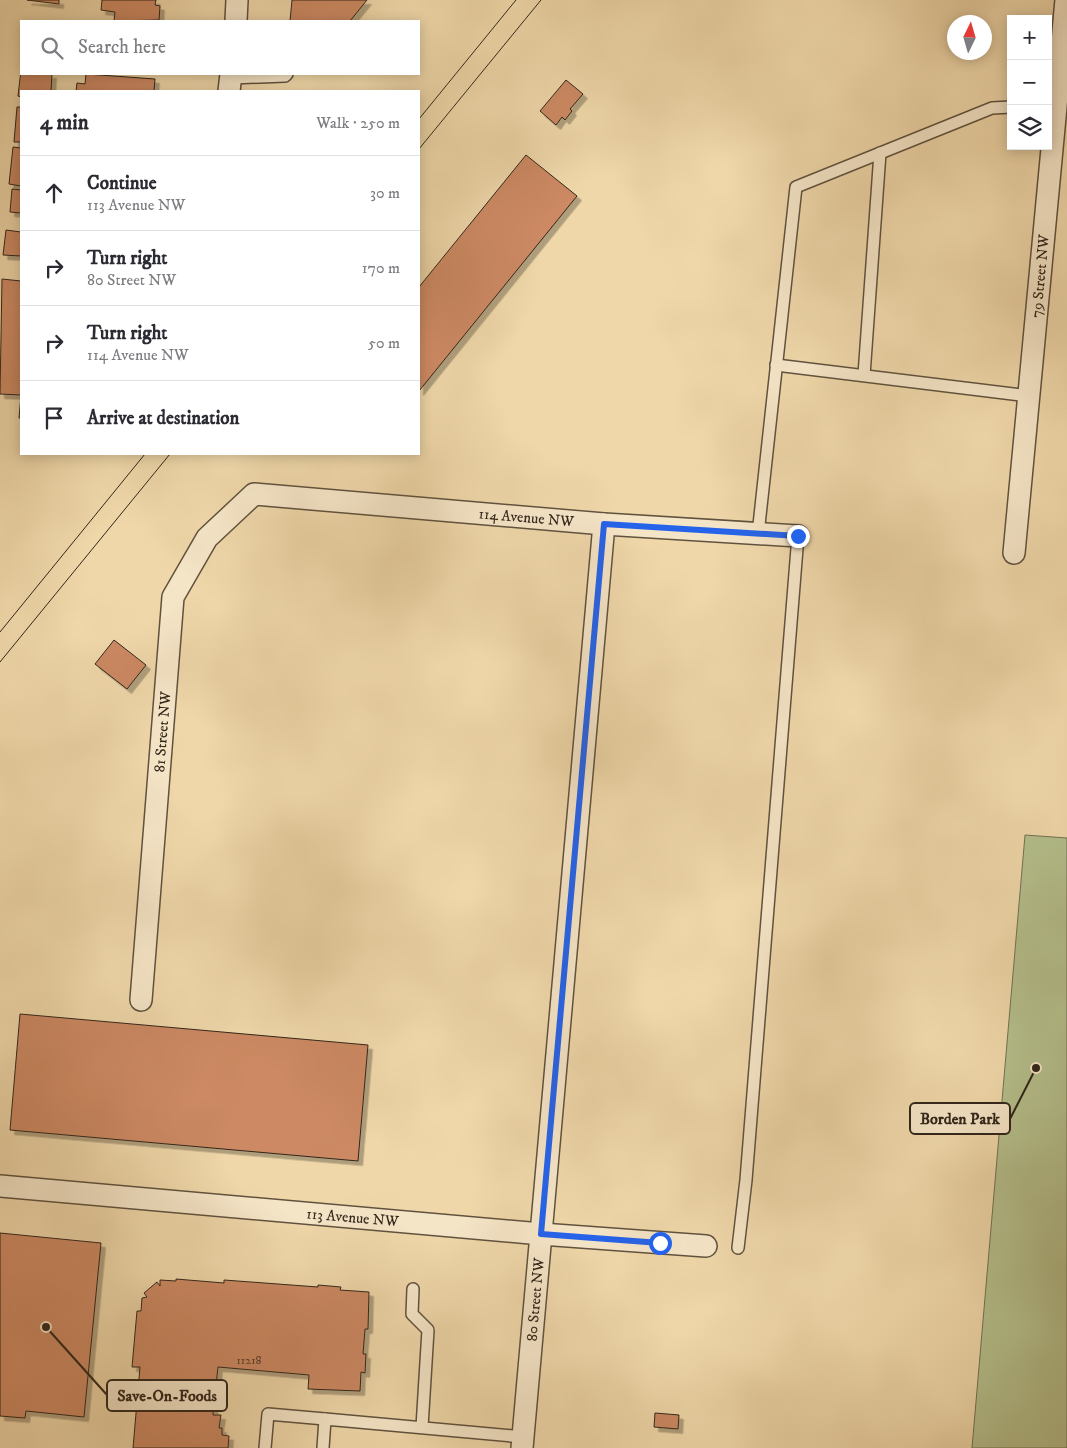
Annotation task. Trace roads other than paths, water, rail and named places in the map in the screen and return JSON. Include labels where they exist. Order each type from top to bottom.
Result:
[{"type":"street","points":[[236,20],[238,0]]},
{"type":"street","name":"79 Street NW","points":[[1014,553],[1066,0]]},
{"type":"street","name":"114 Avenue NW","points":[[254,494],[604,524],[798,536]]},
{"type":"street","name":"81 Street NW","points":[[141,1000],[173,597],[207,538],[254,494]]},
{"type":"street","name":"80 Street NW","points":[[523,1443],[604,524]]},
{"type":"street","name":"113 Avenue NW","points":[[0,1186],[541,1234],[706,1246]]},
{"type":"lane","points":[[230,81],[286,75]]},
{"type":"lane","points":[[758,534],[796,187],[992,108],[1007,107]]},
{"type":"lane","points":[[864,375],[880,153]]},
{"type":"lane","points":[[776,364],[1029,396]]},
{"type":"lane","points":[[738,1248],[798,536]]},
{"type":"lane","points":[[413,1289],[412,1314],[428,1330],[422,1427]]},
{"type":"lane","points":[[265,1448],[268,1414],[422,1427],[523,1443]]},
{"type":"lane","points":[[323,1448],[326,1419]]},
{"type":"tram line","points":[[420,118],[516,0]]},
{"type":"tram line","points":[[420,148],[541,0]]},
{"type":"tram line","points":[[0,632],[144,455]]},
{"type":"tram line","points":[[0,662],[169,455]]},
{"type":"place","name":"Borden Park","points":[[1036,1068]]},
{"type":"place","name":"Save-On-Foods","points":[[46,1327]]}]
